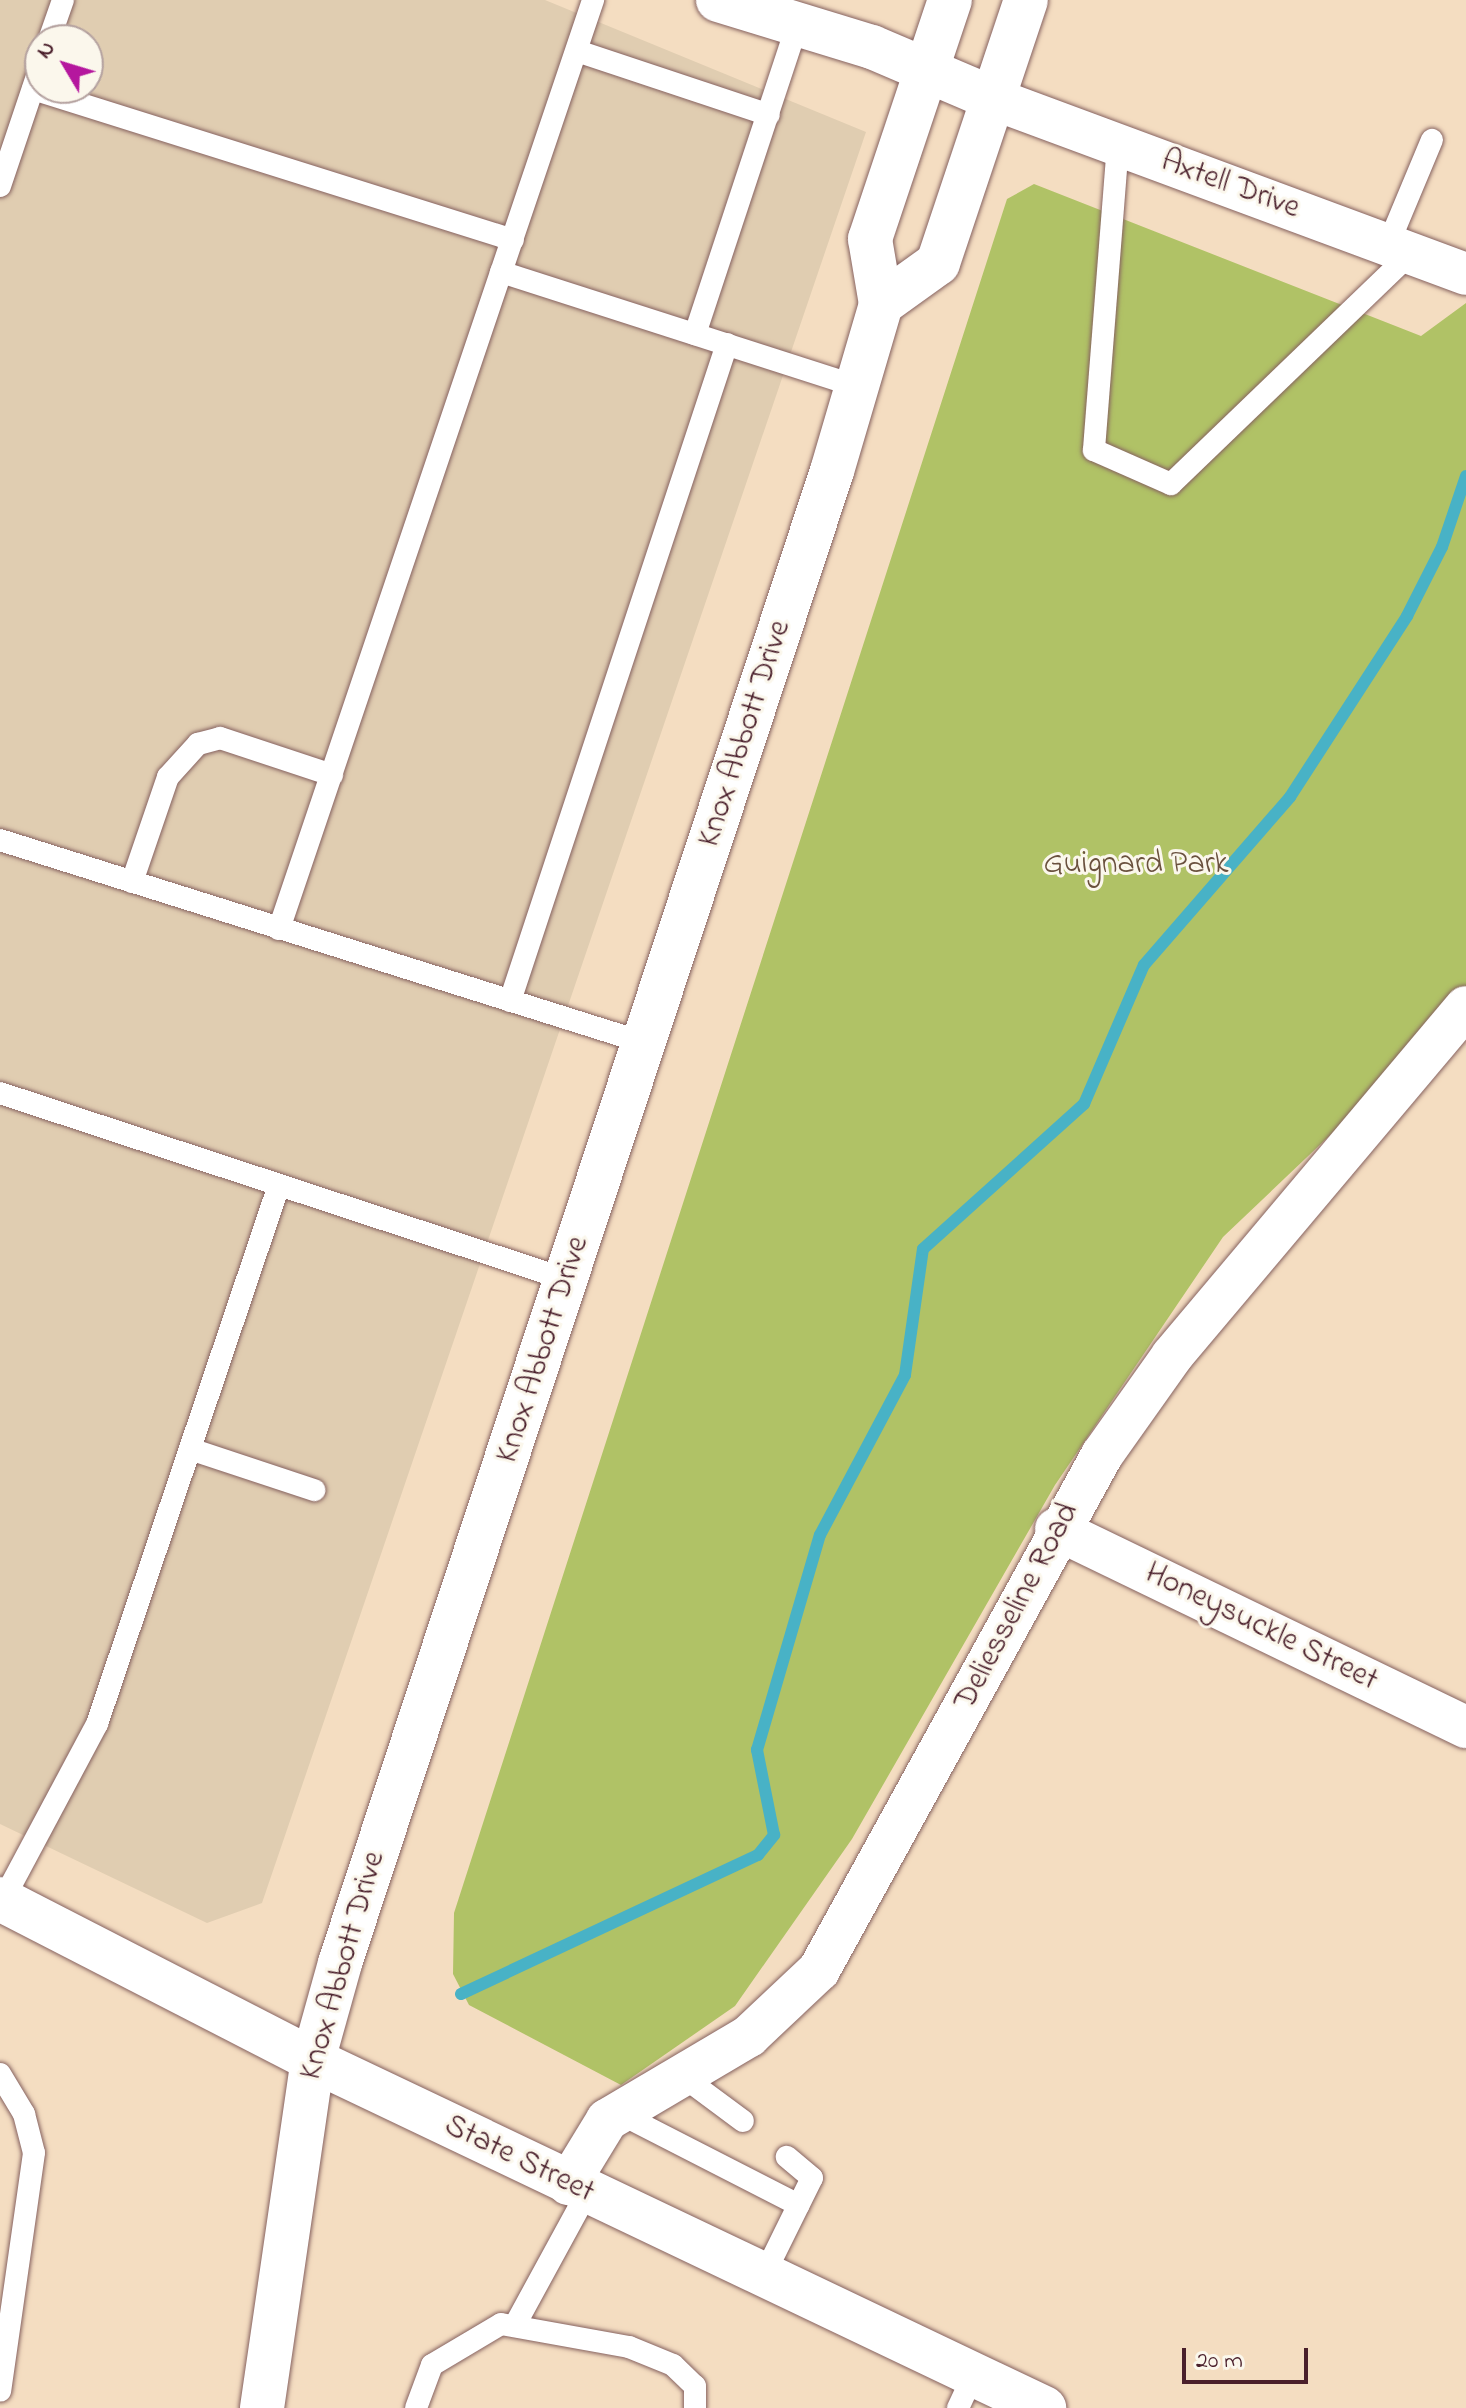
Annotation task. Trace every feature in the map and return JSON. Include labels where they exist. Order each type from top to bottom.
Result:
[{"type":"main road","points":[[718,0],[796,29],[872,47],[994,99]]},
{"type":"main road","name":"Knox Abbott Drive","points":[[262,2408],[313,2060],[857,386],[881,304],[870,239],[950,0]]},
{"type":"main road","points":[[881,304],[938,263],[1026,0]]},
{"type":"main road","name":"State Street","points":[[2,1900],[313,2060],[764,2275],[966,2391],[1044,2408]]},
{"type":"street","name":"Axtell Drive","points":[[994,99],[1466,274]]},
{"type":"street","name":"Deliesseline Road","points":[[578,2188],[617,2112],[749,2036],[819,1970],[1056,1529],[1172,1356],[1466,1007]]},
{"type":"street","name":"Honeysuckle Street","points":[[1056,1529],[1466,1727]]},
{"type":"lane","points":[[55,24],[63,0]]},
{"type":"lane","points":[[279,929],[593,0]]},
{"type":"lane","points":[[695,334],[796,29]]},
{"type":"lane","points":[[577,51],[769,115]]},
{"type":"lane","points":[[0,186],[28,104]]},
{"type":"lane","points":[[81,104],[513,240]]},
{"type":"lane","points":[[1118,144],[1094,450],[1171,484],[1399,250],[1432,140]]},
{"type":"lane","points":[[501,272],[857,386]]},
{"type":"lane","points":[[510,1001],[727,344]]},
{"type":"lane","points":[[132,882],[168,777],[198,744],[234,741],[332,775]]},
{"type":"lane","points":[[0,840],[645,1043]]},
{"type":"lane","points":[[0,1093],[568,1280]]},
{"type":"lane","points":[[2,1900],[97,1724],[279,1185]]},
{"type":"lane","points":[[190,1449],[314,1490]]},
{"type":"lane","points":[[0,2074],[24,2114],[34,2153],[0,2391]]},
{"type":"lane","points":[[681,2075],[743,2121]]},
{"type":"lane","points":[[617,2112],[799,2205]]},
{"type":"lane","points":[[764,2275],[812,2178],[787,2157]]},
{"type":"lane","points":[[515,2325],[578,2188]]},
{"type":"lane","points":[[416,2408],[432,2365],[491,2325],[515,2325],[629,2347],[673,2365],[695,2386],[695,2408]]},
{"type":"shaded area","points":[[0,0],[545,0],[866,132],[262,1903],[207,1923],[0,1824]]},
{"type":"green space","name":"Guignard Park","points":[[1034,184],[1421,336],[1466,303],[1466,1006],[1223,1237],[1055,1485],[852,1839],[735,2006],[621,2085],[469,2005],[453,1974],[454,1913],[1007,199]]},
{"type":"waterway","points":[[461,1994],[758,1855],[774,1835],[757,1750],[820,1535],[905,1375],[923,1249],[1084,1104],[1144,965],[1290,797],[1407,616],[1442,547],[1466,476]]}]
